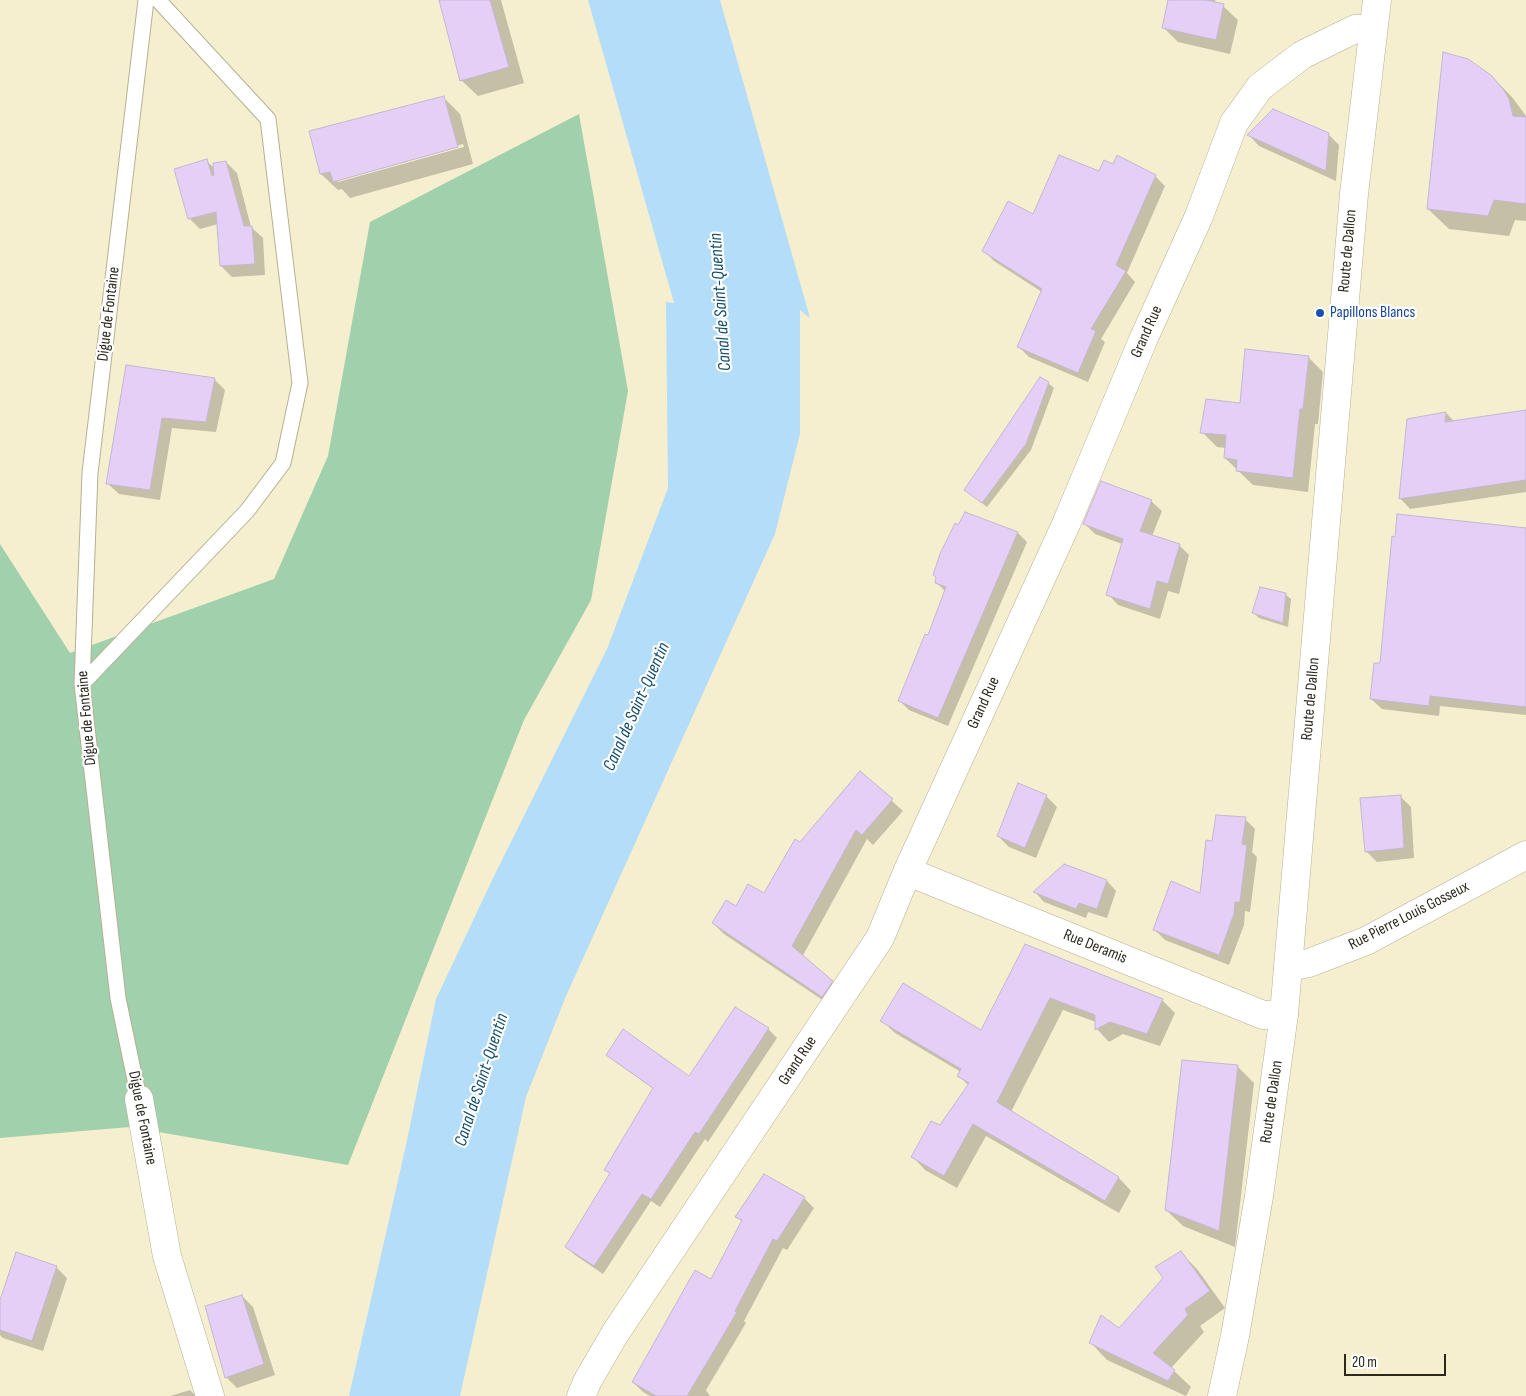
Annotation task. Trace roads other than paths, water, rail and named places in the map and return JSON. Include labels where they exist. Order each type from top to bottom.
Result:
[{"type":"street","name":"Route de Dallon","points":[[1222,1396],[1235,1336],[1259,1196],[1284,1014],[1344,301],[1354,194],[1377,0]]},
{"type":"street","name":"Grand Rue","points":[[581,1396],[588,1380],[616,1332],[880,938],[908,870],[1067,522],[1143,340],[1199,216],[1234,123],[1260,87],[1302,55],[1355,29],[1373,29]]},
{"type":"street","name":"Rue Pierre Louis Gosseux","points":[[1288,967],[1309,963],[1366,941],[1526,855]]},
{"type":"street","name":"Rue Deramis","points":[[908,870],[921,878],[1263,1015],[1284,1014]]},
{"type":"street","name":"Digue de Fontaine","points":[[139,1099],[167,1256],[210,1396]]},
{"type":"lane","name":"Digue de Fontaine","points":[[139,1099],[118,998],[82,684],[90,473],[146,0]]},
{"type":"lane","points":[[82,684],[247,511],[283,463],[300,383],[268,118],[158,0]]},
{"type":"water","name":"Canal de Saint-Quentin","points":[[588,0],[720,0],[810,318],[800,310],[800,434],[775,534],[566,996],[526,1097],[460,1396],[349,1396],[406,1145],[436,999],[494,876],[607,649],[668,488],[666,302],[674,303]]},
{"type":"place","name":"Papillons Blancs","points":[[1320,313]]}]
